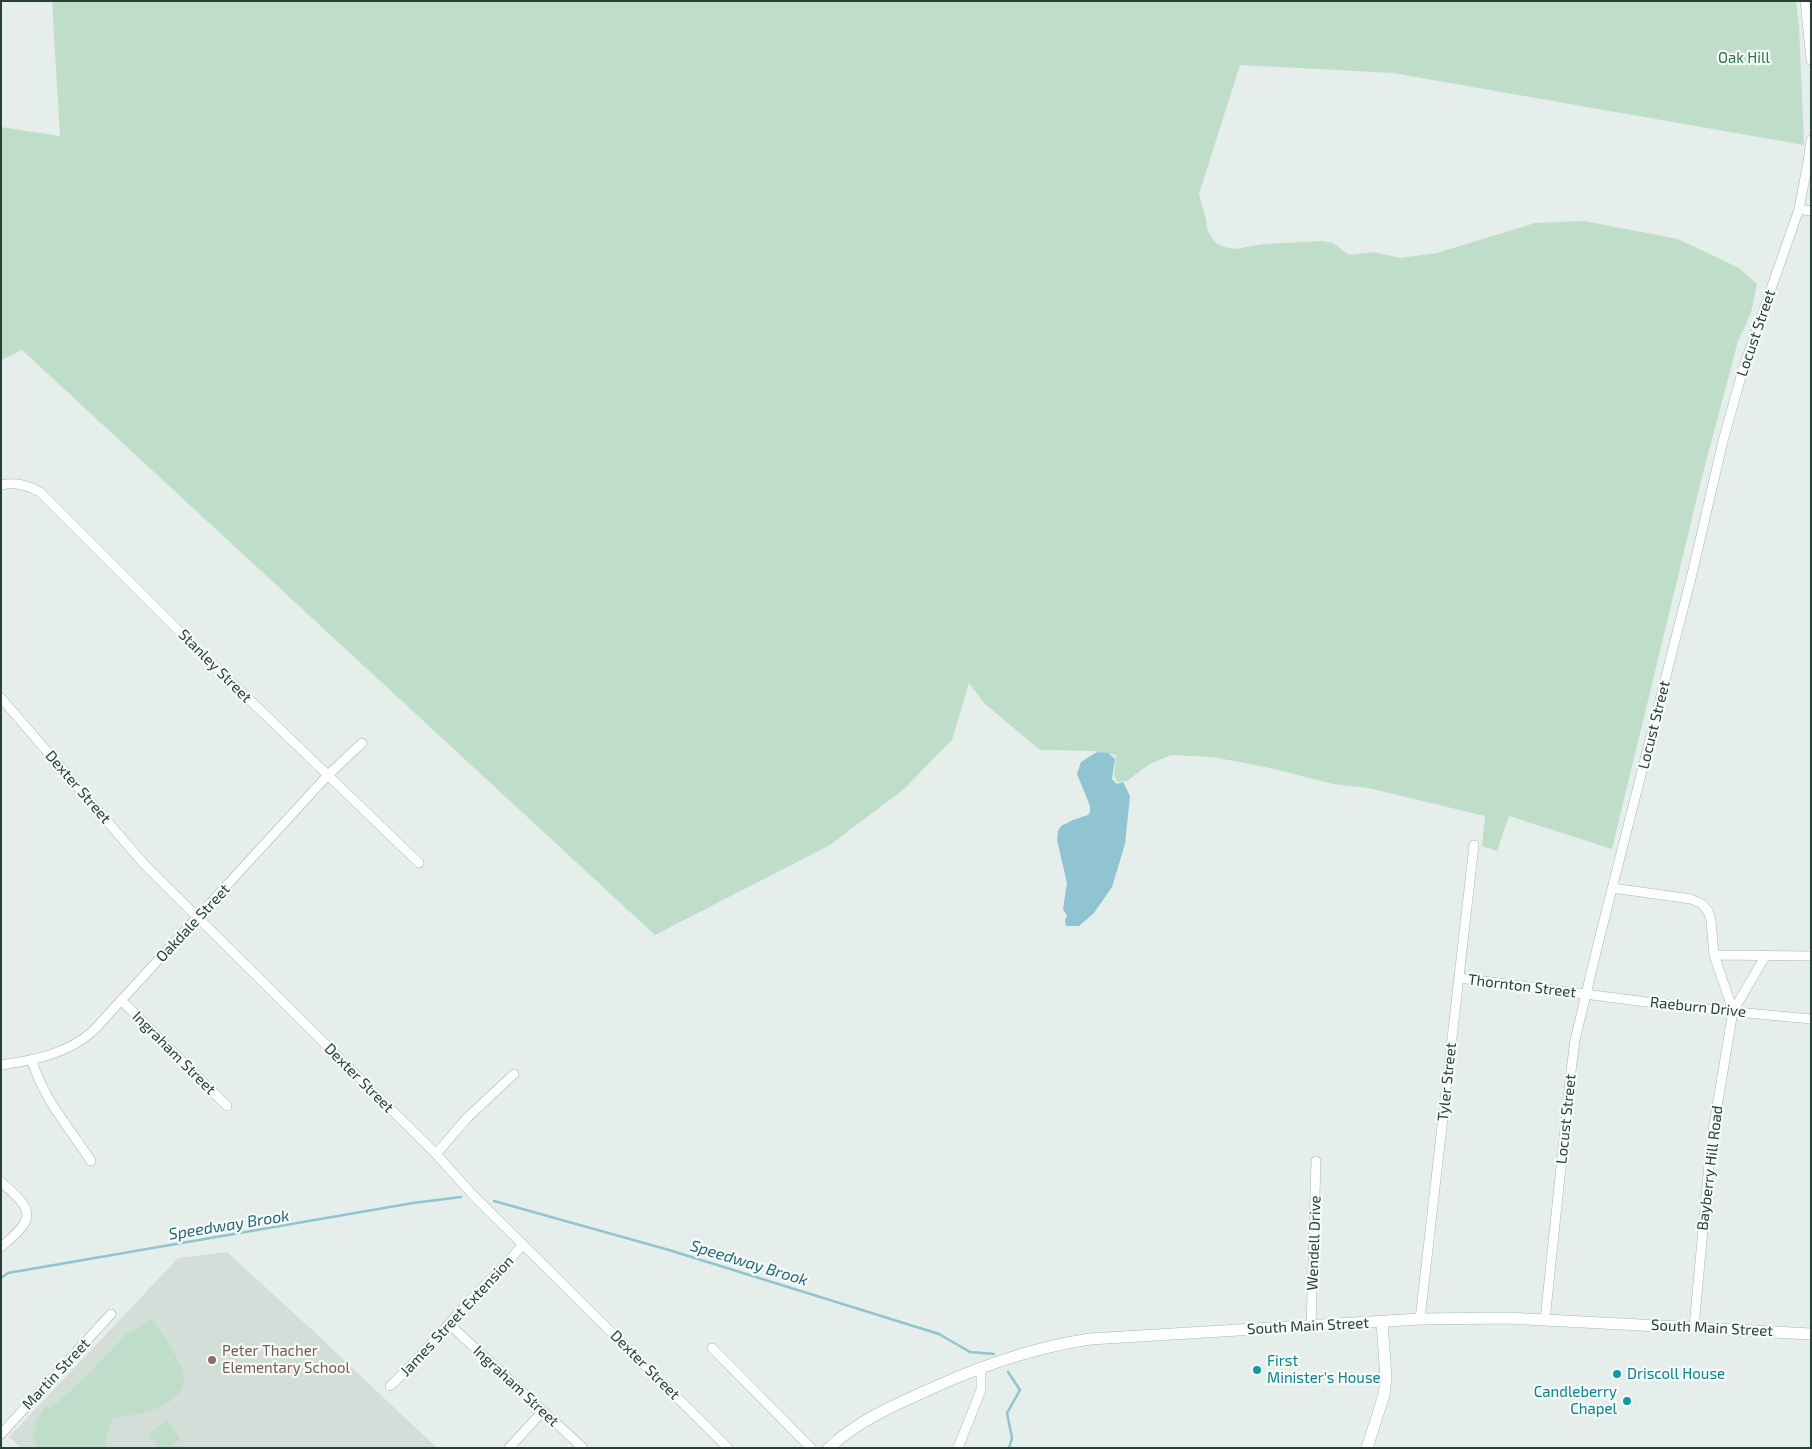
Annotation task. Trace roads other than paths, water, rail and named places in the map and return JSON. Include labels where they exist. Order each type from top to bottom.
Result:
[{"type":"main road","name":"South Main Street","points":[[829,1448],[842,1436],[866,1420],[939,1385],[1029,1351],[1090,1339],[1420,1319],[1507,1318],[1811,1334]]},
{"type":"main road","points":[[1367,1448],[1384,1395],[1386,1378],[1382,1321]]},
{"type":"street","points":[[1805,1],[1811,60]]},
{"type":"street","name":"Locust Street","points":[[1544,1320],[1570,1071],[1575,1040],[1694,570],[1733,403],[1758,324],[1799,209],[1811,140]]},
{"type":"street","points":[[1799,209],[1811,211]]},
{"type":"street","name":"Stanley Street","points":[[4,485],[26,485],[40,492],[197,649],[419,863]]},
{"type":"street","name":"Dexter Street","points":[[1,698],[144,864],[728,1448]]},
{"type":"street","name":"Oakdale Street","points":[[1,1065],[32,1061],[65,1050],[81,1041],[93,1031],[328,775],[362,742]]},
{"type":"street","name":"Tyler Street","points":[[1420,1319],[1474,845]]},
{"type":"street","name":"Bayberry Hill Road","points":[[1612,888],[1691,899],[1702,904],[1708,911],[1711,920],[1714,955],[1733,1011]]},
{"type":"street","points":[[1714,955],[1811,956]]},
{"type":"street","name":"Bayberry Hill Road","points":[[1694,1327],[1711,1143],[1733,1011],[1766,955]]},
{"type":"street","name":"Thornton Street","points":[[1458,978],[1586,994]]},
{"type":"street","name":"Raeburn Drive","points":[[1586,994],[1694,1008],[1811,1019]]},
{"type":"street","name":"Ingraham Street","points":[[120,1000],[227,1106]]},
{"type":"street","points":[[32,1061],[37,1078],[47,1096],[91,1161]]},
{"type":"street","points":[[436,1154],[467,1118],[514,1074]]},
{"type":"street","name":"Wendell Drive","points":[[1311,1326],[1316,1161]]},
{"type":"street","points":[[1,1182],[21,1199],[27,1210],[28,1217],[23,1227],[1,1248]]},
{"type":"street","name":"James Street Extension","points":[[390,1386],[509,1262],[523,1244]]},
{"type":"street","name":"Martin Street","points":[[1,1434],[111,1314]]},
{"type":"street","name":"Ingraham Street","points":[[449,1324],[583,1448]]},
{"type":"street","points":[[712,1348],[812,1448]]},
{"type":"street","points":[[958,1448],[981,1390],[980,1369]]},
{"type":"street","points":[[509,1448],[543,1411]]},
{"type":"water","points":[[1097,752],[1108,753],[1115,759],[1112,779],[1117,784],[1123,782],[1130,796],[1125,844],[1112,887],[1094,913],[1079,926],[1066,926],[1065,920],[1067,916],[1063,909],[1067,883],[1057,840],[1058,831],[1061,826],[1088,815],[1090,812],[1090,806],[1077,774],[1081,762]]},
{"type":"waterway","name":"Speedway Brook","points":[[1,1278],[8,1273],[413,1203],[461,1197]]},
{"type":"waterway","name":"Speedway Brook","points":[[494,1201],[669,1250],[939,1334],[970,1352],[994,1354]]},
{"type":"waterway","name":"Speedway Brook","points":[[1008,1372],[1020,1390],[1007,1413],[1012,1438],[1009,1448]]},
{"type":"place","name":"Peter Thacher Elementary School","points":[[212,1360]]},
{"type":"place","name":"First Minister's House","points":[[1257,1370]]},
{"type":"place","name":"Driscoll House","points":[[1617,1374]]},
{"type":"place","name":"Candleberry Chapel","points":[[1627,1401]]},
{"type":"park label","name":"Oak Hill","points":[[1744,58]]}]
